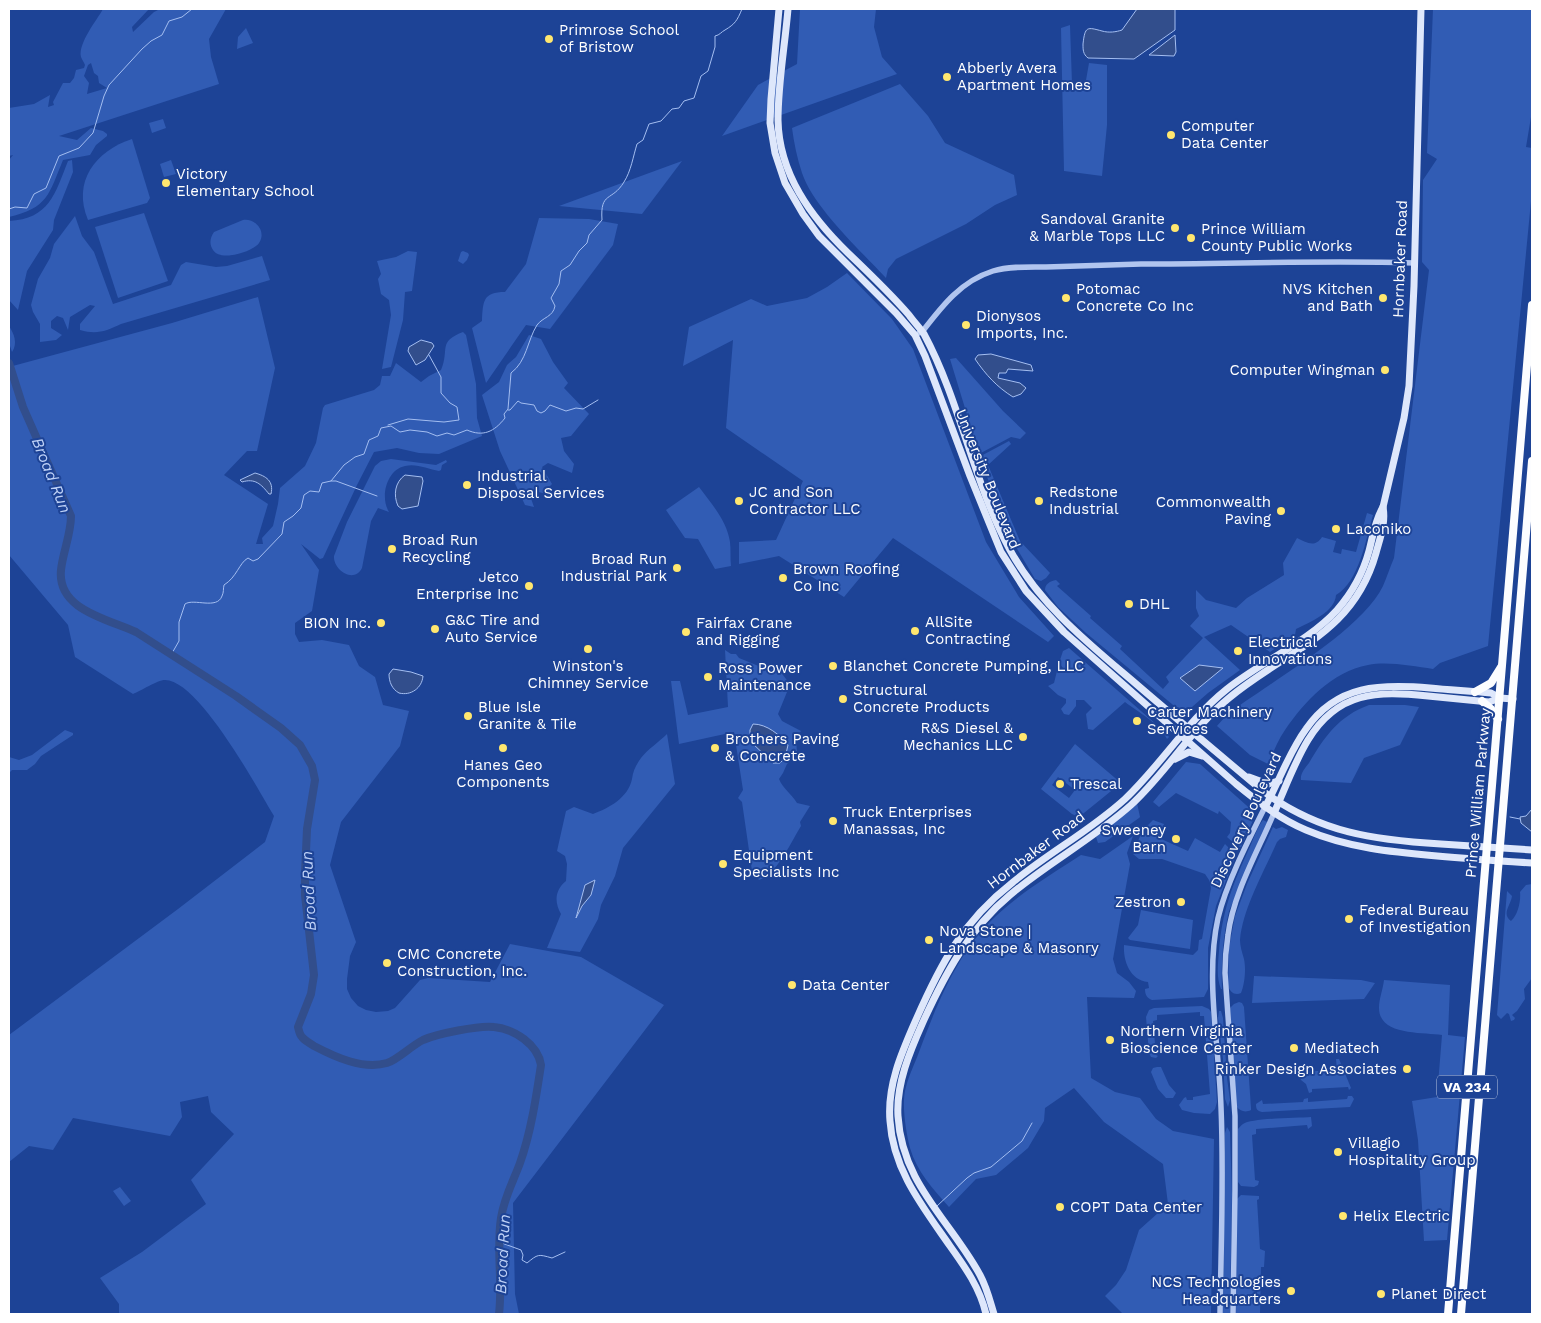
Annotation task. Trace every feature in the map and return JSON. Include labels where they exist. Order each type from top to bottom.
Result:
[{"type":"highway","name":"Prince William Parkway","points":[[1448,1314],[1532,305]]},
{"type":"highway","name":"Prince William Parkway","points":[[1461,1314],[1532,461]]},
{"type":"highway","points":[[1475,692],[1493,681],[1503,663]]},
{"type":"highway","points":[[1482,701],[1490,707],[1498,719]]},
{"type":"main road","name":"University Boulevard","points":[[779,9],[770,99],[770,123],[775,153],[785,183],[803,214],[819,236],[896,313],[915,336],[942,398],[988,524],[1001,552],[1031,597],[1064,632],[1205,757],[1265,807],[1305,830],[1346,844],[1388,852],[1532,863]]},
{"type":"main road","name":"University Boulevard","points":[[788,9],[778,122],[788,170],[802,200],[821,225],[895,298],[922,332],[952,399],[999,528],[1019,566],[1037,591],[1066,623],[1188,728],[1271,797],[1297,813],[1332,828],[1367,837],[1487,848],[1532,850]]},
{"type":"main road","name":"Hornbaker Road","points":[[986,1314],[969,1272],[905,1178],[894,1149],[890,1122],[890,1098],[896,1070],[928,993],[949,952],[983,908],[1014,881],[1118,805],[1151,772],[1188,728],[1225,691],[1312,631],[1337,610],[1347,598],[1360,574],[1368,554],[1378,516],[1383,507],[1407,404],[1414,286],[1421,9]]},
{"type":"main road","name":"Hornbaker Road","points":[[994,1314],[981,1277],[919,1186],[911,1171],[900,1133],[898,1109],[902,1080],[919,1031],[947,971],[959,951],[994,909],[1024,883],[1096,833],[1131,804],[1194,733],[1237,691],[1321,635],[1341,616],[1361,591],[1369,574],[1385,518],[1383,507]]},
{"type":"main road","name":"Discovery Boulevard","points":[[1274,813],[1305,746],[1315,730],[1340,703],[1356,691],[1387,686],[1491,693],[1500,698],[1512,699]]},
{"type":"main road","name":"Discovery Boulevard","points":[[1265,807],[1306,728],[1325,708],[1385,693],[1489,702],[1500,698]]},
{"type":"main road","points":[[1170,761],[1188,752],[1205,757]]},
{"type":"main road","points":[[1244,775],[1268,784],[1279,781]]},
{"type":"main road","points":[[1284,789],[1288,802],[1297,813]]},
{"type":"main road","points":[[952,1248],[959,1243]]},
{"type":"street","points":[[915,336],[922,332],[945,302],[959,290],[983,275],[1010,268],[1298,262],[1414,263]]},
{"type":"street","name":"Discovery Boulevard","points":[[1220,1314],[1223,1169],[1221,1104],[1212,971],[1214,945],[1222,906],[1265,807]]},
{"type":"street","name":"Discovery Boulevard","points":[[1233,1314],[1235,1116],[1226,955],[1228,934],[1236,902],[1274,813]]},
{"type":"shaded area","points":[[103,9],[149,9],[132,27],[133,32],[154,12],[160,9],[226,9],[209,39],[211,57],[219,84],[59,136],[77,140],[91,128],[107,134],[96,145],[90,155],[63,160],[50,191],[40,204],[32,209],[9,217],[9,160],[13,155],[9,156],[9,108],[34,104],[50,95],[48,107],[54,105],[53,102],[63,83],[70,83],[74,78],[76,70],[84,68],[85,65],[81,57],[82,45]],"holes":[[[91,63],[94,73],[98,76],[99,83],[107,88],[87,94],[89,83],[84,76],[88,65]]]},
{"type":"shaded area","points":[[800,9],[876,9],[874,27],[882,57],[897,74],[722,136],[758,85],[797,64]]},
{"type":"shaded area","points":[[1137,9],[1175,9],[1175,30],[1134,59],[1088,58],[1086,56],[1083,44],[1088,29],[1105,32],[1122,30]]},
{"type":"shaded area","points":[[1433,9],[1532,9],[1532,111],[1526,147],[1532,148],[1532,191],[1488,646],[1440,663],[1433,669],[1400,664],[1375,664],[1343,674],[1320,689],[1301,709],[1282,734],[1268,764],[1250,755],[1217,726],[1240,706],[1330,642],[1362,614],[1383,586],[1394,558],[1429,270],[1422,262],[1423,180],[1437,159],[1427,153]]},
{"type":"shaded area","points":[[1070,25],[1072,84],[1076,90],[1085,86],[1089,63],[1107,65],[1107,125],[1102,176],[1064,171],[1061,28]]},
{"type":"shaded area","points":[[246,28],[253,43],[237,49],[238,37]]},
{"type":"shaded area","points":[[1175,35],[1176,52],[1174,56],[1149,55]]},
{"type":"shaded area","points":[[900,84],[928,116],[945,143],[1014,175],[1017,195],[995,205],[966,224],[896,259],[888,269],[886,278],[827,214],[808,186],[802,173],[792,128]]},
{"type":"shaded area","points":[[163,119],[166,128],[152,133],[149,123]]},
{"type":"shaded area","points":[[132,139],[150,198],[147,203],[88,220],[83,193],[85,181],[90,170],[107,151]]},
{"type":"shaded area","points":[[72,160],[73,172],[54,220],[53,230],[27,271],[18,310],[9,300],[9,221],[22,219],[42,210],[54,194],[68,161]]},
{"type":"shaded area","points":[[171,160],[176,174],[164,177],[160,164]]},
{"type":"shaded area","points":[[682,161],[642,214],[559,206]]},
{"type":"shaded area","points":[[144,213],[168,281],[118,298],[95,227]]},
{"type":"shaded area","points":[[75,216],[82,236],[94,252],[113,304],[171,285],[181,265],[186,262],[216,267],[227,266],[262,256],[270,280],[121,324],[101,332],[80,330],[80,324],[95,306],[90,305],[70,317],[68,330],[63,318],[57,316],[51,321],[51,328],[62,335],[56,340],[40,342],[40,324],[31,305],[38,279],[50,258],[54,244]]},
{"type":"shaded area","points":[[539,218],[589,219],[618,224],[613,245],[550,329],[526,325],[486,383],[472,328],[482,321],[484,303],[488,296],[498,292],[505,292],[526,264]]},
{"type":"shaded area","points":[[243,220],[252,221],[261,230],[262,234],[259,243],[244,252],[229,255],[217,254],[213,250],[211,243],[214,232]]},
{"type":"shaded area","points":[[408,251],[417,252],[412,291],[405,292],[403,320],[391,367],[382,369],[391,315],[389,300],[381,294],[378,279],[381,274],[377,261],[396,257]]},
{"type":"shaded area","points":[[463,251],[469,255],[463,264],[458,261]]},
{"type":"shaded area","points":[[847,273],[892,319],[913,349],[986,542],[1019,597],[1054,636],[1048,642],[893,538],[844,597],[779,556],[739,564],[739,542],[776,540],[803,481],[726,428],[733,340],[683,366],[689,327],[751,299],[767,306],[807,298]]},
{"type":"shaded area","points":[[258,297],[275,368],[257,451],[247,451],[224,475],[268,504],[256,544],[263,544],[262,538],[273,526],[280,488],[305,466],[316,443],[325,405],[374,390],[380,385],[382,376],[390,376],[396,363],[421,382],[441,370],[447,343],[450,339],[463,332],[466,335],[476,384],[477,418],[482,436],[439,454],[419,453],[397,448],[374,452],[323,558],[320,559],[301,544],[319,570],[312,611],[295,623],[295,634],[299,642],[322,640],[349,645],[359,666],[375,677],[383,705],[409,711],[400,746],[341,822],[330,865],[356,942],[350,956],[347,979],[347,989],[351,998],[358,1006],[366,1010],[376,1012],[388,1011],[395,1008],[420,980],[428,978],[490,982],[510,944],[581,957],[664,1005],[513,1203],[515,1294],[519,1314],[119,1314],[119,1304],[100,1278],[142,1252],[206,1204],[191,1180],[234,1134],[211,1112],[208,1096],[180,1102],[182,1117],[170,1136],[73,1118],[53,1150],[29,1146],[9,1162],[9,1035],[265,842],[274,816],[226,738],[194,697],[179,685],[165,680],[133,694],[75,657],[68,625],[9,555],[9,367],[172,323]]},
{"type":"shaded area","points":[[9,326],[15,339],[12,352],[9,343]]},
{"type":"shaded area","points":[[529,335],[541,339],[553,362],[568,383],[564,388],[589,414],[571,436],[561,438],[564,451],[574,464],[572,473],[548,463],[542,467],[552,484],[543,493],[528,490],[534,507],[525,505],[500,451],[482,395],[499,382],[507,365],[516,357]]},
{"type":"shaded area","points":[[421,340],[432,343],[434,346],[425,360],[416,365],[408,351],[409,347]]},
{"type":"shaded area","points":[[991,354],[1031,365],[1033,371],[1008,369],[1006,373],[999,373],[998,378],[1020,383],[1026,388],[1021,394],[1013,397],[1002,389],[975,359],[978,355]]},
{"type":"shaded area","points":[[956,358],[1003,411],[1026,433],[1020,439],[1011,437],[979,454],[950,359]]},
{"type":"shaded area","points":[[1009,441],[1011,444],[988,465],[1020,541],[1050,573],[1041,581],[1035,579],[1013,542],[979,457]]},
{"type":"shaded area","points":[[391,459],[436,465],[446,460],[447,462],[442,465],[439,471],[409,465],[393,473],[386,485],[385,492],[386,506],[389,512],[378,508],[371,521],[362,568],[358,573],[349,575],[340,570],[334,556],[347,522],[375,466],[381,461]]},
{"type":"shaded area","points":[[255,473],[263,476],[270,482],[271,494],[254,481],[242,482],[240,480]]},
{"type":"shaded area","points":[[405,475],[422,477],[423,481],[418,506],[402,509],[396,502],[395,493],[399,481]]},
{"type":"shaded area","points":[[699,487],[726,527],[730,542],[731,566],[715,569],[698,539],[685,538],[666,510]]},
{"type":"shaded area","points":[[1367,513],[1373,515],[1356,570],[1344,589],[1336,595],[1335,601],[1321,616],[1296,629],[1295,635],[1270,652],[1231,625],[1204,637],[1240,670],[1208,693],[1184,714],[1086,633],[1058,607],[1045,590],[1048,583],[1056,580],[1060,584],[1057,586],[1122,646],[1120,649],[1163,689],[1169,682],[1166,677],[1203,638],[1190,626],[1199,616],[1196,608],[1196,590],[1206,600],[1236,608],[1247,598],[1284,575],[1283,563],[1297,538],[1307,543],[1314,543],[1322,537],[1336,541],[1333,552],[1341,554],[1342,549],[1356,552]]},
{"type":"shaded area","points":[[1069,648],[1165,732],[1169,737],[1167,739],[1154,723],[1125,702],[1093,730],[1088,729],[1086,714],[1092,708],[1084,700],[1076,700],[1076,706],[1069,715],[1064,714],[1061,709],[1066,703],[1066,699],[1048,686],[1054,683],[1057,671],[1063,668],[1059,663],[1063,651]]},
{"type":"shaded area","points":[[725,650],[768,670],[780,666],[783,668],[783,675],[789,683],[778,714],[782,721],[801,731],[796,737],[797,754],[787,764],[779,779],[797,803],[810,806],[783,857],[766,877],[759,880],[752,871],[742,802],[738,798],[743,790],[734,732],[679,744],[671,681],[680,681],[688,715],[728,707]]},
{"type":"shaded area","points":[[1199,665],[1223,668],[1195,691],[1180,678]]},
{"type":"shaded area","points":[[393,669],[423,676],[421,684],[412,692],[399,693],[393,687],[390,680],[389,674]]},
{"type":"shaded area","points":[[1369,705],[1419,707],[1400,745],[1364,758],[1351,783],[1301,780],[1304,769],[1334,728],[1349,715]]},
{"type":"shaded area","points":[[753,724],[758,724],[773,731],[788,745],[785,758],[780,763],[773,763],[750,741],[750,730]]},
{"type":"shaded area","points":[[65,730],[73,733],[73,735],[41,756],[27,770],[12,770],[9,773],[9,757],[19,760],[32,755]]},
{"type":"shaded area","points":[[667,734],[675,784],[623,848],[615,876],[601,905],[598,919],[580,952],[547,948],[561,914],[557,905],[558,892],[566,881],[567,864],[565,856],[557,851],[566,811],[574,807],[593,814],[617,801],[630,786],[635,768],[641,758]]},
{"type":"shaded area","points":[[1075,744],[1121,783],[1079,817],[1072,814],[1041,789]],"holes":[[[1058,777],[1075,790],[1069,798],[1052,785]]]},
{"type":"shaded area","points":[[1186,762],[1200,764],[1255,813],[1241,847],[1237,846],[1227,837],[1230,833],[1231,822],[1219,811],[1218,814],[1176,793],[1159,807],[1153,802]]},
{"type":"shaded area","points":[[1137,803],[1140,817],[1105,842],[1098,843],[1096,837]]},
{"type":"shaded area","points":[[1532,809],[1532,832],[1521,823],[1520,817],[1526,816]]},
{"type":"shaded area","points":[[1153,820],[1164,824],[1159,838],[1188,851],[1195,838],[1220,852],[1225,844],[1236,855],[1216,906],[1208,948],[1208,989],[1204,997],[1152,1000],[1145,993],[1145,989],[1149,988],[1148,982],[1132,974],[1126,963],[1124,945],[1193,955],[1198,950],[1199,940],[1202,939],[1211,888],[1205,874],[1162,859],[1139,859],[1133,854],[1142,831]]},
{"type":"shaded area","points":[[1263,820],[1267,824],[1229,911],[1225,930],[1221,989],[1218,980],[1218,966],[1220,937],[1225,911],[1237,876],[1256,831]]},
{"type":"shaded area","points":[[1273,827],[1276,829],[1282,827],[1288,830],[1286,837],[1277,842],[1245,915],[1240,940],[1245,963],[1244,981],[1241,993],[1235,994],[1231,992],[1228,986],[1229,948],[1235,916],[1247,884]]},
{"type":"shaded area","points":[[1133,836],[1127,853],[1130,864],[1113,959],[1117,973],[1129,982],[1136,991],[1134,998],[1087,997],[1091,1078],[1115,1092],[1140,1098],[1156,1119],[1173,1131],[1214,1139],[1211,1314],[1123,1314],[1105,1296],[1116,1285],[1126,1270],[1139,1230],[1168,1204],[1163,1164],[1104,1122],[1074,1088],[1045,1108],[1044,1121],[1028,1148],[996,1175],[976,1179],[949,1207],[926,1180],[917,1165],[910,1148],[906,1126],[905,1094],[910,1074],[933,1016],[950,980],[959,963],[982,931],[1015,900],[1081,855],[1100,859]]},
{"type":"shaded area","points":[[595,880],[591,895],[582,906],[576,918],[585,885]]},
{"type":"shaded area","points":[[1532,884],[1532,978],[1524,989],[1525,999],[1512,1015],[1515,1018],[1511,1021],[1507,1013],[1501,1019],[1497,1015],[1507,891],[1512,896],[1507,912],[1508,918],[1511,921],[1516,915],[1520,892],[1526,885]]},
{"type":"shaded area","points":[[1141,910],[1193,920],[1190,949],[1130,940],[1128,938],[1138,925]]},
{"type":"shaded area","points":[[1254,976],[1361,980],[1375,983],[1364,999],[1252,1003]]},
{"type":"shaded area","points":[[1384,980],[1450,985],[1448,1035],[1465,1037],[1447,1240],[1424,1241],[1418,1140],[1412,1101],[1437,1097],[1442,1035],[1403,1031],[1386,1024],[1381,1017],[1379,1008]]},
{"type":"shaded area","points":[[1239,1002],[1244,1007],[1251,1108],[1251,1110],[1247,1111],[1241,1110],[1236,1106],[1230,1008]]},
{"type":"shaded area","points":[[1202,1006],[1211,1012],[1217,1102],[1215,1109],[1210,1114],[1182,1110],[1179,1105],[1186,1097],[1187,1100],[1193,1100],[1193,1097],[1210,1094],[1204,1016],[1200,1016],[1200,1012],[1157,1015],[1157,1020],[1153,1021],[1156,1055],[1158,1056],[1156,1058],[1151,1057],[1149,1053],[1146,1017],[1149,1010],[1154,1008]]},
{"type":"shaded area","points":[[1219,1011],[1221,1011],[1223,1018],[1230,1100],[1228,1107],[1225,1099]]},
{"type":"shaded area","points":[[1336,1059],[1339,1059],[1351,1088],[1349,1090],[1348,1087],[1312,1089],[1312,1092],[1309,1093],[1306,1084],[1301,1080],[1297,1072],[1337,1070]]},
{"type":"shaded area","points":[[1161,1067],[1169,1085],[1176,1093],[1173,1098],[1166,1098],[1158,1089],[1151,1072],[1153,1068]]},
{"type":"shaded area","points":[[1348,1096],[1352,1096],[1354,1099],[1350,1107],[1262,1112],[1256,1106],[1262,1100],[1263,1104],[1303,1102],[1304,1099],[1308,1098],[1308,1102],[1347,1099]]},
{"type":"shaded area","points":[[1311,1117],[1312,1126],[1308,1129],[1307,1125],[1256,1129],[1256,1134],[1252,1135],[1255,1180],[1259,1181],[1258,1185],[1254,1187],[1241,1186],[1238,1182],[1238,1129],[1241,1125],[1255,1121]]},
{"type":"shaded area","points":[[1227,1127],[1230,1132],[1232,1194],[1230,1314],[1223,1314],[1225,1133]]},
{"type":"shaded area","points":[[120,1187],[131,1201],[124,1206],[113,1191]]},
{"type":"shaded area","points":[[1241,1195],[1259,1196],[1257,1200],[1260,1249],[1265,1251],[1264,1267],[1261,1267],[1260,1314],[1236,1314],[1237,1199]]},
{"type":"waterway","points":[[9,209],[15,207],[27,208],[34,194],[46,188],[59,156],[79,148],[93,133],[109,85],[142,49],[162,35],[169,21],[182,17],[192,9]]},
{"type":"waterway","points":[[171,655],[179,641],[179,622],[185,604],[194,602],[210,603],[219,600],[223,595],[224,585],[232,578],[242,563],[248,558],[253,561],[258,559],[282,534],[284,522],[301,508],[304,495],[310,491],[319,492],[322,483],[331,481],[344,465],[355,457],[364,454],[369,440],[378,436],[381,428],[391,426],[400,432],[410,430],[427,432],[437,436],[447,433],[454,435],[467,430],[478,433],[488,432],[501,423],[508,409],[511,373],[524,357],[537,325],[554,310],[555,306],[551,298],[559,284],[561,271],[570,265],[587,243],[589,235],[602,220],[603,205],[624,182],[637,144],[643,140],[649,124],[661,121],[672,109],[679,108],[684,101],[694,98],[701,76],[708,71],[715,47],[715,36],[733,24],[742,9]]},
{"type":"waterway","points":[[388,425],[408,419],[444,422],[459,420],[457,407],[450,403],[441,393],[441,377],[429,355]]},
{"type":"waterway","name":"Broad Run","points":[[9,363],[23,407],[71,516],[70,530],[61,570],[62,584],[67,595],[86,611],[136,632],[236,696],[281,728],[300,745],[312,766],[315,780],[307,829],[305,895],[314,975],[311,994],[298,1027],[301,1036],[314,1046],[340,1058],[359,1064],[378,1065],[391,1061],[429,1038],[469,1029],[494,1027],[510,1031],[524,1039],[539,1058],[541,1065],[530,1127],[524,1151],[502,1211],[499,1242],[499,1314]]},
{"type":"waterway","points":[[508,410],[518,401],[534,405],[537,411],[541,413],[550,405],[566,411],[576,408],[583,409],[598,400]]},
{"type":"waterway","points":[[331,481],[336,481],[377,496]]},
{"type":"waterway","points":[[1510,817],[1520,819]]},
{"type":"waterway","points":[[937,1206],[967,1178],[974,1173],[991,1167],[1022,1141],[1032,1123]]},
{"type":"waterway","points":[[499,1242],[521,1250],[522,1260],[527,1263],[538,1256],[552,1258],[565,1252]]},
{"type":"place","name":"Primrose School of Bristow","points":[[549,39]]},
{"type":"place","name":"Abberly Avera Apartment Homes","points":[[947,77]]},
{"type":"place","name":"Computer Data Center","points":[[1171,135]]},
{"type":"place","name":"Victory Elementary School","points":[[166,183]]},
{"type":"place","name":"Sandoval Granite & Marble Tops LLC","points":[[1175,228]]},
{"type":"place","name":"Prince William County Public Works","points":[[1191,238]]},
{"type":"place","name":"Potomac Concrete Co Inc","points":[[1066,298]]},
{"type":"place","name":"NVS Kitchen and Bath","points":[[1383,298]]},
{"type":"place","name":"Dionysos Imports, Inc.","points":[[966,325]]},
{"type":"place","name":"Computer Wingman","points":[[1385,370]]},
{"type":"place","name":"Industrial Disposal Services","points":[[467,485]]},
{"type":"place","name":"JC and Son Contractor LLC","points":[[739,501]]},
{"type":"place","name":"Redstone Industrial","points":[[1039,501]]},
{"type":"place","name":"Commonwealth Paving","points":[[1281,511]]},
{"type":"place","name":"Laconiko","points":[[1336,529]]},
{"type":"place","name":"Broad Run Recycling","points":[[392,549]]},
{"type":"place","name":"Broad Run Industrial Park","points":[[677,568]]},
{"type":"place","name":"Brown Roofing Co Inc","points":[[783,578]]},
{"type":"place","name":"Jetco Enterprise Inc","points":[[529,586]]},
{"type":"place","name":"DHL","points":[[1129,604]]},
{"type":"place","name":"BION Inc.","points":[[381,623]]},
{"type":"place","name":"G&C Tire and Auto Service","points":[[435,629]]},
{"type":"place","name":"AllSite Contracting","points":[[915,631]]},
{"type":"place","name":"Fairfax Crane and Rigging","points":[[686,632]]},
{"type":"place","name":"Winston's Chimney Service","points":[[588,649]]},
{"type":"place","name":"Electrical Innovations","points":[[1238,651]]},
{"type":"place","name":"Blanchet Concrete Pumping, LLC","points":[[833,666]]},
{"type":"place","name":"Ross Power Maintenance","points":[[708,677]]},
{"type":"place","name":"Structural Concrete Products","points":[[843,699]]},
{"type":"place","name":"Blue Isle Granite & Tile","points":[[468,716]]},
{"type":"place","name":"Carter Machinery Services","points":[[1137,721]]},
{"type":"place","name":"R&S Diesel & Mechanics LLC","points":[[1023,737]]},
{"type":"place","name":"Hanes Geo Components","points":[[503,748]]},
{"type":"place","name":"Brothers Paving & Concrete","points":[[715,748]]},
{"type":"place","name":"Trescal","points":[[1060,784]]},
{"type":"place","name":"Truck Enterprises Manassas, Inc","points":[[833,821]]},
{"type":"place","name":"Sweeney Barn","points":[[1176,839]]},
{"type":"place","name":"Equipment Specialists Inc","points":[[723,864]]},
{"type":"place","name":"Zestron","points":[[1181,902]]},
{"type":"place","name":"Federal Bureau of Investigation","points":[[1349,919]]},
{"type":"place","name":"Nova Stone | Landscape & Masonry","points":[[929,940]]},
{"type":"place","name":"CMC Concrete Construction, Inc.","points":[[387,963]]},
{"type":"place","name":"Data Center","points":[[792,985]]},
{"type":"place","name":"Northern Virginia Bioscience Center","points":[[1110,1040]]},
{"type":"place","name":"Mediatech","points":[[1294,1048]]},
{"type":"place","name":"Rinker Design Associates","points":[[1407,1069]]},
{"type":"place","name":"Villagio Hospitality Group","points":[[1338,1152]]},
{"type":"place","name":"COPT Data Center","points":[[1060,1207]]},
{"type":"place","name":"Helix Electric","points":[[1343,1216]]},
{"type":"place","name":"NCS Technologies Headquarters","points":[[1291,1291]]},
{"type":"place","name":"Planet Direct","points":[[1381,1294]]}]
